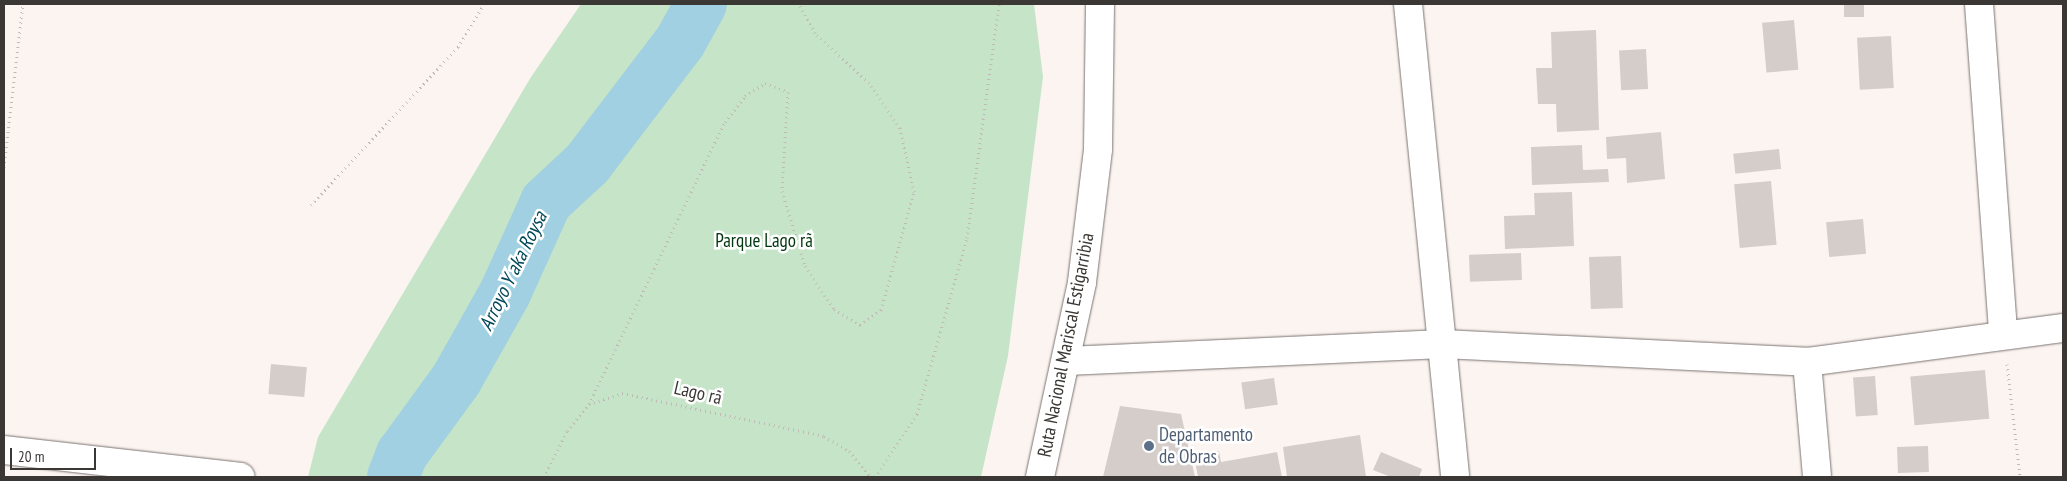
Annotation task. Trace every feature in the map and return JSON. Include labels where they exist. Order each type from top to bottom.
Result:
[{"type":"street","name":"Ruta Nacional Mariscal Estigarribia","points":[[1040,477],[1067,361],[1082,282],[1098,149],[1100,4]]},
{"type":"street","points":[[1408,4],[1455,477]]},
{"type":"street","points":[[1979,4],[2003,334]]},
{"type":"street","points":[[1067,361],[1443,344],[1807,362],[2003,334],[2063,328]]},
{"type":"street","points":[[1807,362],[1817,477]]},
{"type":"street","points":[[4,450],[240,477]]},
{"type":"path","points":[[4,167],[23,4]]},
{"type":"path","points":[[311,205],[458,47],[484,4]]},
{"type":"path","points":[[544,477],[567,431],[589,404],[725,122],[745,96],[765,83],[788,92],[782,191],[805,266],[834,309],[860,325],[881,310],[914,192],[900,128],[869,83],[816,33],[799,4]]},
{"type":"path","points":[[875,477],[917,414],[968,238],[1000,4]]},
{"type":"path","points":[[2003,334],[2020,477]]},
{"type":"path","name":"Lago rã","points":[[589,404],[622,393],[648,396],[824,436],[849,451],[870,477]]},
{"type":"green space","name":"Parque Lago rã","points":[[581,4],[1034,4],[1043,77],[1008,356],[981,477],[308,477],[318,437],[531,77]]},
{"type":"building","points":[[1844,4],[1864,4],[1864,17],[1844,17]]},
{"type":"building","points":[[1794,20],[1798,70],[1766,73],[1762,23]]},
{"type":"building","points":[[1596,30],[1599,130],[1557,132],[1556,104],[1538,104],[1536,68],[1552,68],[1551,32]]},
{"type":"building","points":[[1891,36],[1894,88],[1860,90],[1857,38]]},
{"type":"building","points":[[1646,49],[1648,89],[1621,90],[1619,50]]},
{"type":"building","points":[[1661,132],[1665,179],[1627,183],[1626,158],[1607,159],[1606,137]]},
{"type":"building","points":[[1582,145],[1583,170],[1608,169],[1609,182],[1532,185],[1531,147]]},
{"type":"building","points":[[1779,149],[1781,169],[1735,174],[1733,154]]},
{"type":"building","points":[[1771,181],[1777,245],[1740,248],[1734,184]]},
{"type":"building","points":[[1572,192],[1574,246],[1505,249],[1504,216],[1535,215],[1534,193]]},
{"type":"building","points":[[1863,219],[1866,254],[1829,257],[1826,222]]},
{"type":"building","points":[[1521,253],[1522,280],[1470,282],[1469,255]]},
{"type":"building","points":[[1621,256],[1623,308],[1591,309],[1589,257]]},
{"type":"building","points":[[271,364],[307,367],[304,397],[268,394]]},
{"type":"building","points":[[1985,370],[1989,419],[1915,425],[1910,377]]},
{"type":"building","points":[[1875,376],[1878,415],[1856,416],[1853,378]]},
{"type":"building","points":[[1274,378],[1278,405],[1245,409],[1241,383]]},
{"type":"building","name":"Departamento de Obras","points":[[1120,406],[1181,414],[1195,477],[1103,477]]},
{"type":"building","points":[[1360,435],[1366,477],[1287,477],[1283,447]]},
{"type":"building","points":[[1928,446],[1929,472],[1898,473],[1897,447]]},
{"type":"building","points":[[1219,451],[1221,462],[1277,452],[1282,477],[1198,477],[1194,455]]},
{"type":"building","points":[[1381,452],[1422,469],[1419,477],[1391,477],[1373,470]]},
{"type":"waterway","name":"Arroyo Y aka Roysa","points":[[393,477],[402,454],[456,380],[505,293],[546,202],[587,164],[680,42],[701,4]]},
{"type":"place","name":"Departamento de Obras","points":[[1149,446]]}]
